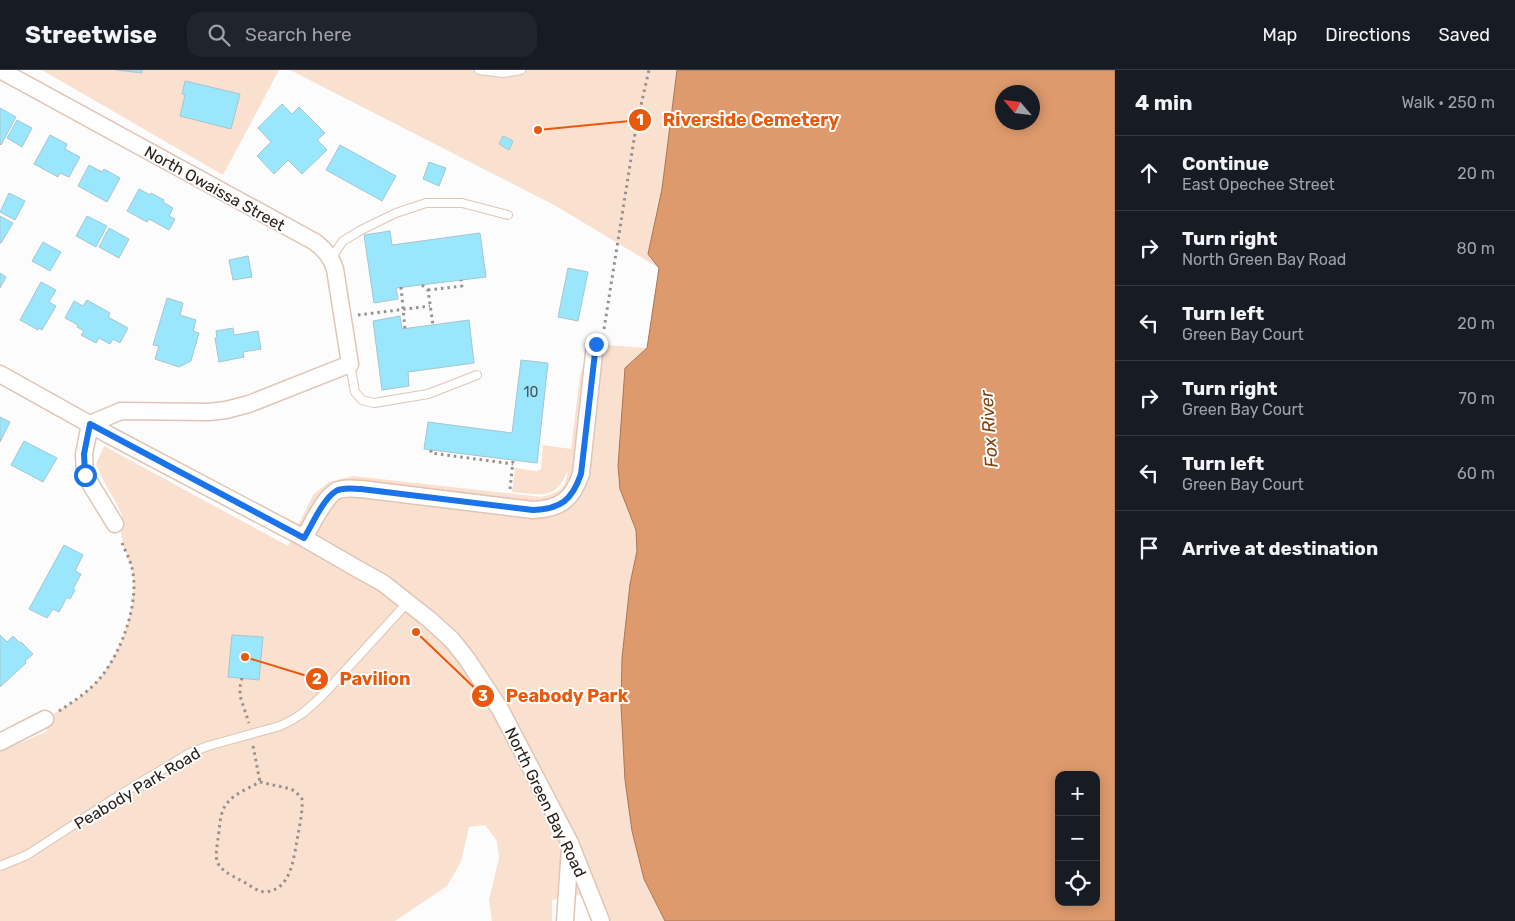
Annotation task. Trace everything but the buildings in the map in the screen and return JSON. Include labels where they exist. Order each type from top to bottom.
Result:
[{"type":"street","name":"North Owaissa Street","points":[[0,70],[315,242],[331,258]]},
{"type":"street","points":[[115,524],[85,475],[84,454],[90,424],[122,411],[209,412],[226,410],[248,404],[350,364],[335,269],[331,258]]},
{"type":"street","points":[[304,538],[326,501],[336,491],[347,488],[533,510],[546,510],[558,506],[567,499],[576,487],[581,474],[596,344]]},
{"type":"street","name":"North Green Bay Road","points":[[0,374],[304,538],[383,583],[452,640],[500,709],[570,843],[601,921]]},
{"type":"street","points":[[0,742],[46,719]]},
{"type":"street","points":[[565,921],[570,843]]},
{"type":"lane","points":[[479,70],[503,73],[521,70]]},
{"type":"lane","points":[[331,258],[343,241],[361,230],[396,213],[426,203],[462,203],[508,214]]},
{"type":"lane","points":[[350,364],[355,392],[362,400],[374,403],[428,394],[477,375]]},
{"type":"lane","name":"Peabody Park Road","points":[[0,866],[27,855],[118,796],[190,753],[208,746],[280,726],[303,713],[327,690],[408,602]]},
{"type":"path","points":[[596,344],[603,333],[636,126],[649,70]]},
{"type":"path","points":[[428,290],[462,286],[461,280]]},
{"type":"path","points":[[422,285],[428,290],[433,325]]},
{"type":"path","points":[[401,287],[405,329]]},
{"type":"path","points":[[343,318],[430,306]]},
{"type":"path","points":[[431,450],[430,453],[513,462],[507,507]]},
{"type":"path","points":[[46,719],[87,692],[101,678],[119,648],[132,608],[134,590],[132,568],[115,524]]},
{"type":"path","points":[[260,782],[291,789],[302,799],[301,818],[290,871],[281,885],[266,892],[260,891],[225,872],[220,867],[216,856],[224,807],[235,796],[260,782]]},
{"type":"shaded area","points":[[42,70],[279,70],[223,175]]},
{"type":"shaded area","points":[[290,70],[677,70],[662,189],[648,254],[659,268],[556,206]]},
{"type":"shaded area","points":[[595,344],[647,348],[620,489],[636,530],[637,551],[630,584],[622,658],[621,706],[625,780],[644,879],[665,921],[608,921],[597,892],[552,900],[552,921],[492,921],[489,900],[499,858],[497,841],[485,825],[469,827],[461,862],[447,886],[395,921],[0,921],[0,751],[46,732],[49,723],[45,719],[77,699],[98,680],[117,652],[124,635],[133,601],[132,569],[121,534],[122,514],[96,464],[104,446],[288,546],[313,495],[329,482],[353,476],[541,497],[556,492],[563,486],[568,470],[558,487],[552,492],[539,494],[512,492],[515,468],[537,471],[541,469],[543,445],[571,449],[580,375]]},
{"type":"water","name":"Fox River","points":[[677,70],[1115,70],[1115,921],[665,921],[644,879],[632,831],[625,780],[621,706],[622,658],[630,584],[637,551],[636,530],[620,489],[618,466],[625,368],[647,348],[659,268],[648,254],[662,189]]},
{"type":"place","name":"Riverside Cemetery","points":[[538,130]]},
{"type":"place","name":"Peabody Park","points":[[416,632]]},
{"type":"place","name":"Pavilion","points":[[245,657]]},
{"type":"route","points":[[85,475],[84,454],[90,424],[304,538],[326,501],[336,491],[347,488],[546,510],[558,506],[567,499],[576,487],[581,474],[596,344]]}]
